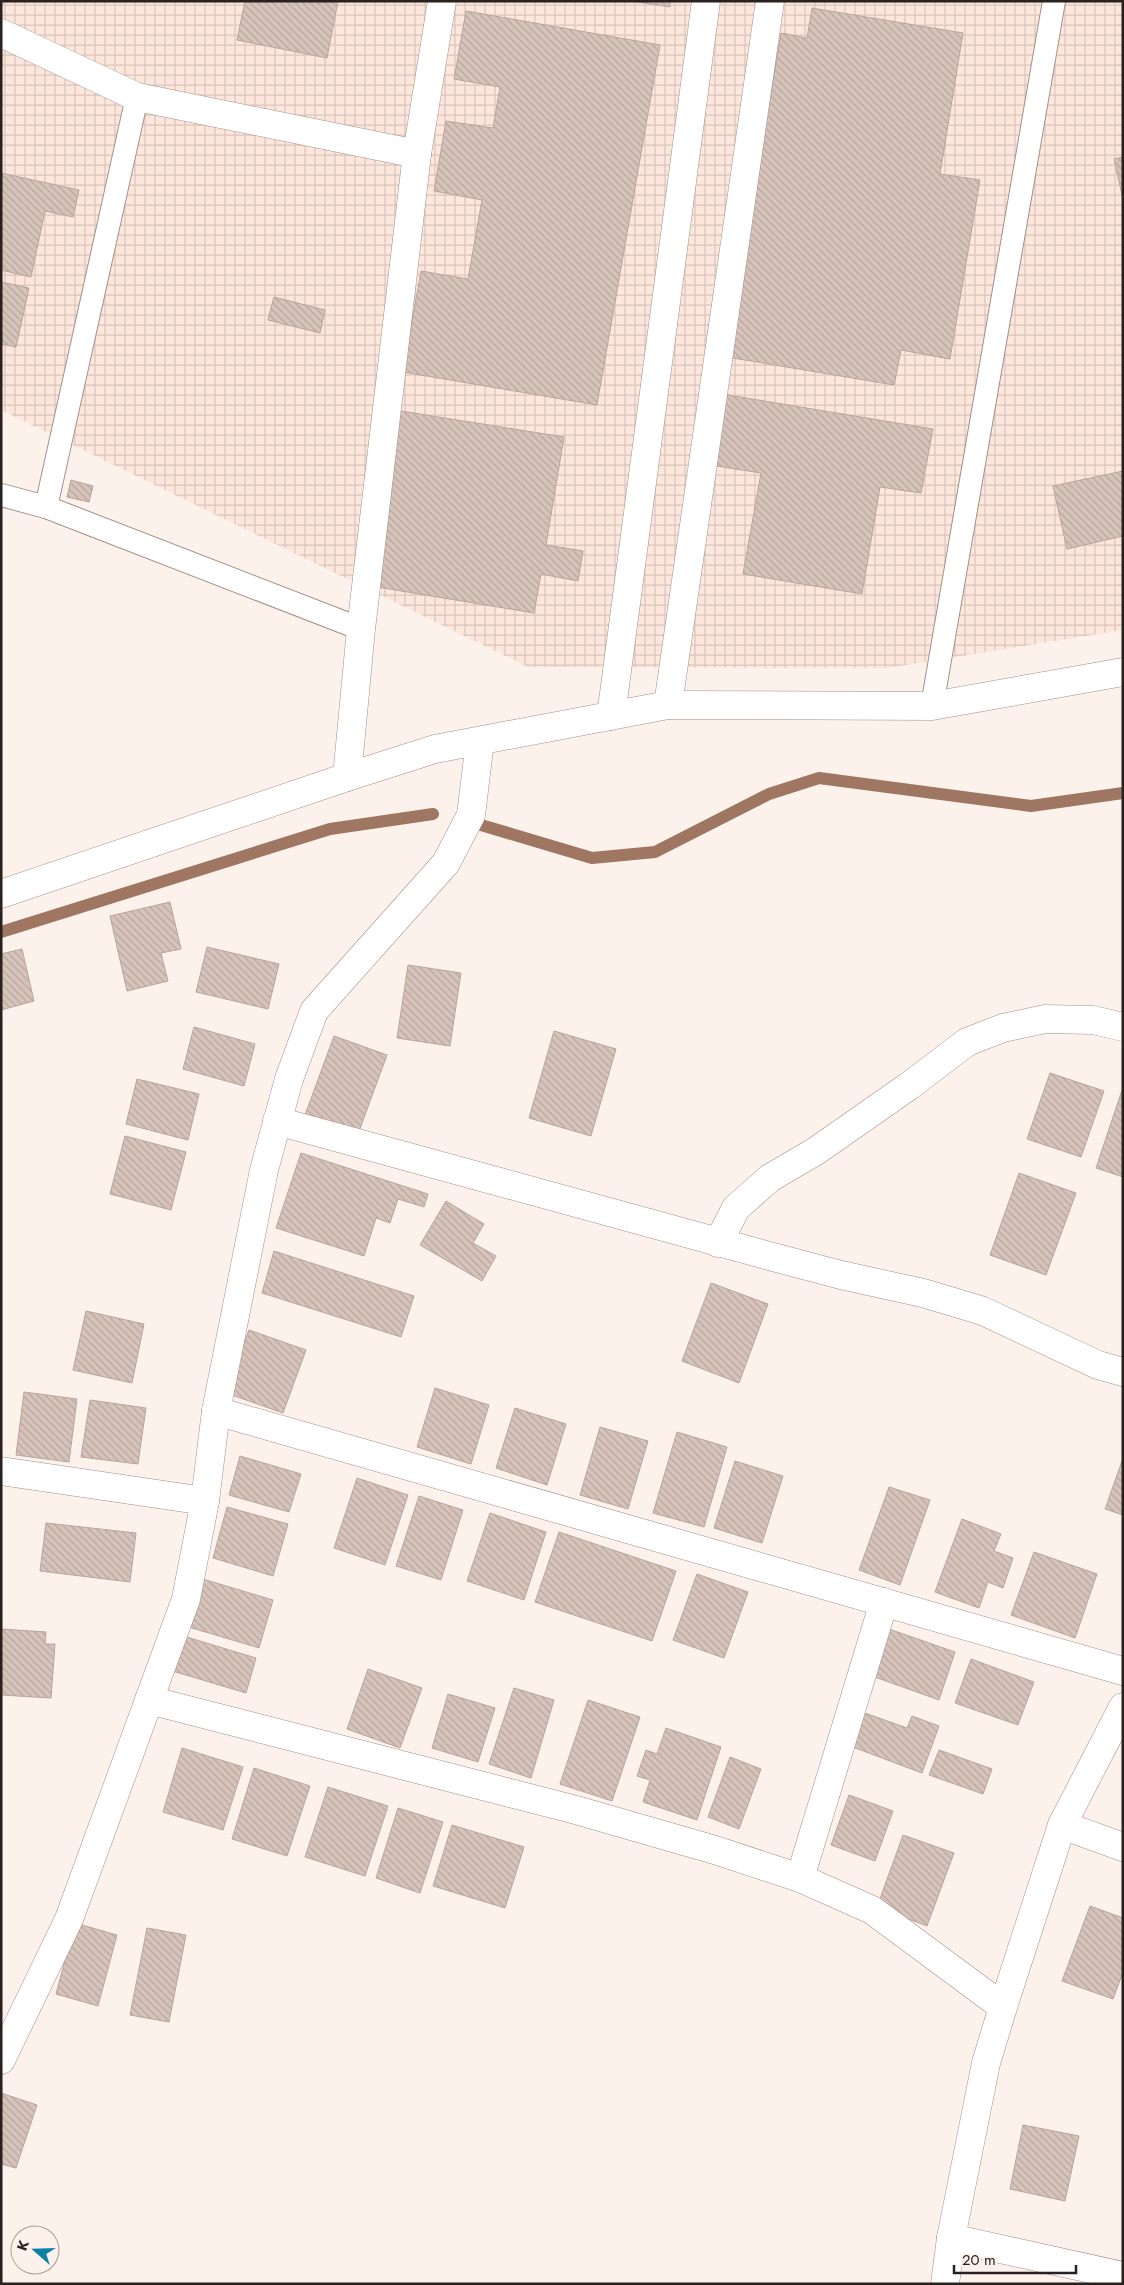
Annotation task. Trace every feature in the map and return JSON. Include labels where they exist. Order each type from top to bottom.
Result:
[{"type":"street","points":[[347,777],[361,629],[417,154],[442,1]]},
{"type":"street","points":[[611,716],[706,1]]},
{"type":"street","points":[[668,705],[770,1]]},
{"type":"street","points":[[1,33],[137,97],[417,154]]},
{"type":"street","points":[[1,894],[347,777],[436,750],[480,741],[668,705],[932,706],[1123,672]]},
{"type":"street","points":[[1,2060],[69,1919],[186,1599],[205,1500],[216,1411],[264,1170],[289,1079],[314,1011],[446,863],[471,815],[480,741]]},
{"type":"street","points":[[718,1243],[736,1208],[770,1178],[816,1151],[909,1086],[967,1042],[1003,1028],[1045,1019],[1093,1020],[1123,1027]]},
{"type":"street","points":[[277,1121],[718,1243],[841,1275],[923,1292],[983,1311],[1098,1365],[1123,1372]]},
{"type":"street","points":[[216,1411],[1123,1671]]},
{"type":"street","points":[[1,1472],[205,1500]]},
{"type":"street","points":[[800,1878],[884,1602]]},
{"type":"street","points":[[149,1700],[576,1810],[714,1850],[800,1878],[872,1910],[1002,2006]]},
{"type":"street","points":[[945,2284],[951,2238],[986,2063],[1002,2006],[1062,1825],[1123,1707]]},
{"type":"street","points":[[1062,1825],[1123,1846]]},
{"type":"street","points":[[951,2238],[1123,2276]]},
{"type":"lane","points":[[932,706],[1054,1]]},
{"type":"lane","points":[[46,507],[137,97]]},
{"type":"lane","points":[[1,495],[46,507],[361,629]]},
{"type":"shaded area","points":[[1,1],[1123,1],[1123,630],[887,668],[528,667],[1,410]]},
{"type":"building","points":[[245,1],[338,1],[327,58],[237,40]]},
{"type":"building","points":[[632,1],[670,1],[670,7]]},
{"type":"building","points":[[812,8],[963,33],[940,174],[980,180],[950,359],[901,350],[894,385],[727,357],[781,33],[807,38]]},
{"type":"building","points":[[466,11],[660,45],[597,405],[403,372],[421,271],[468,279],[482,200],[434,191],[446,121],[493,128],[500,87],[454,79]]},
{"type":"building","points":[[1123,157],[1123,195],[1122,195],[1114,159]]},
{"type":"building","points":[[1,173],[79,190],[73,217],[45,211],[31,277],[1,270]]},
{"type":"building","points":[[1,282],[29,288],[16,347],[1,344]]},
{"type":"building","points":[[274,297],[325,310],[320,333],[268,320]]},
{"type":"building","points":[[722,394],[933,429],[921,493],[880,487],[862,594],[743,574],[761,473],[710,465]]},
{"type":"building","points":[[401,411],[564,437],[546,545],[583,551],[578,581],[541,574],[534,613],[371,586]]},
{"type":"building","points":[[1123,471],[1123,536],[1067,549],[1053,486]]},
{"type":"building","points":[[71,480],[93,486],[89,502],[67,497]]},
{"type":"building","points":[[170,902],[181,949],[161,953],[168,981],[127,991],[110,916]]},
{"type":"building","points":[[207,947],[279,964],[268,1009],[196,992]]},
{"type":"building","points":[[22,949],[34,1001],[1,1010],[1,954]]},
{"type":"building","points":[[408,965],[461,973],[450,1046],[397,1038]]},
{"type":"building","points":[[194,1027],[255,1044],[244,1086],[183,1069]]},
{"type":"building","points":[[554,1031],[616,1049],[591,1136],[529,1118]]},
{"type":"building","points":[[334,1036],[387,1055],[358,1134],[305,1115]]},
{"type":"building","points":[[1050,1073],[1104,1091],[1081,1157],[1027,1139]]},
{"type":"building","points":[[137,1079],[199,1094],[188,1140],[126,1124]]},
{"type":"building","points":[[1123,1090],[1123,1177],[1096,1168]]},
{"type":"building","points":[[125,1136],[186,1152],[171,1210],[110,1194]]},
{"type":"building","points":[[301,1153],[428,1194],[424,1207],[398,1199],[390,1223],[376,1218],[364,1256],[276,1228]]},
{"type":"building","points":[[1019,1173],[1076,1193],[1046,1275],[990,1255]]},
{"type":"building","points":[[446,1201],[484,1224],[473,1243],[496,1256],[482,1281],[420,1245]]},
{"type":"building","points":[[274,1251],[414,1296],[401,1337],[262,1293]]},
{"type":"building","points":[[711,1283],[768,1304],[739,1383],[682,1361]]},
{"type":"building","points":[[86,1311],[144,1324],[132,1383],[73,1370]]},
{"type":"building","points":[[249,1330],[306,1350],[283,1413],[226,1393]]},
{"type":"building","points":[[435,1388],[489,1405],[471,1464],[417,1447]]},
{"type":"building","points":[[24,1392],[77,1399],[69,1462],[16,1455]]},
{"type":"building","points":[[90,1400],[146,1408],[138,1464],[81,1457]]},
{"type":"building","points":[[515,1408],[566,1424],[547,1485],[496,1468]]},
{"type":"building","points":[[600,1427],[648,1441],[628,1509],[580,1495]]},
{"type":"building","points":[[677,1432],[727,1447],[704,1527],[653,1513]]},
{"type":"building","points":[[240,1456],[301,1474],[289,1512],[229,1495]]},
{"type":"building","points":[[1123,1458],[1123,1515],[1105,1509]]},
{"type":"building","points":[[735,1461],[783,1476],[762,1543],[714,1528]]},
{"type":"building","points":[[357,1478],[408,1495],[385,1565],[334,1548]]},
{"type":"building","points":[[889,1487],[930,1500],[900,1585],[859,1570]]},
{"type":"building","points":[[419,1496],[463,1510],[441,1580],[396,1566]]},
{"type":"building","points":[[227,1507],[288,1524],[273,1576],[213,1558]]},
{"type":"building","points":[[490,1513],[546,1532],[524,1600],[467,1581]]},
{"type":"building","points":[[962,1519],[1001,1534],[994,1551],[1013,1558],[1003,1588],[988,1582],[979,1608],[935,1592]]},
{"type":"building","points":[[46,1523],[136,1533],[130,1582],[40,1571]]},
{"type":"building","points":[[559,1532],[676,1571],[652,1641],[535,1602]]},
{"type":"building","points":[[1034,1552],[1097,1574],[1075,1638],[1011,1615]]},
{"type":"building","points":[[697,1574],[748,1592],[724,1658],[673,1640]]},
{"type":"building","points":[[196,1577],[273,1600],[259,1648],[182,1625]]},
{"type":"building","points":[[1,1629],[46,1632],[45,1644],[55,1644],[51,1698],[1,1695]]},
{"type":"building","points":[[889,1629],[955,1652],[939,1700],[872,1676]]},
{"type":"building","points":[[180,1635],[256,1658],[246,1693],[169,1670]]},
{"type":"building","points":[[971,1659],[1034,1682],[1018,1725],[955,1703]]},
{"type":"building","points":[[368,1669],[422,1688],[400,1748],[347,1729]]},
{"type":"building","points":[[514,1688],[554,1700],[531,1778],[489,1764]]},
{"type":"building","points":[[448,1694],[495,1708],[478,1762],[432,1748]]},
{"type":"building","points":[[588,1700],[640,1717],[612,1801],[560,1784]]},
{"type":"building","points":[[862,1712],[907,1728],[912,1716],[939,1726],[922,1773],[850,1746]]},
{"type":"building","points":[[666,1728],[721,1747],[697,1820],[643,1802],[650,1780],[637,1776],[646,1750],[657,1754]]},
{"type":"building","points":[[182,1748],[243,1767],[223,1830],[163,1812]]},
{"type":"building","points":[[939,1750],[992,1769],[983,1794],[929,1775]]},
{"type":"building","points":[[730,1757],[761,1769],[739,1829],[708,1817]]},
{"type":"building","points":[[254,1768],[310,1786],[287,1856],[232,1839]]},
{"type":"building","points":[[328,1787],[388,1806],[365,1876],[305,1857]]},
{"type":"building","points":[[849,1795],[893,1811],[875,1861],[831,1845]]},
{"type":"building","points":[[398,1808],[443,1822],[420,1893],[376,1878]]},
{"type":"building","points":[[452,1825],[524,1847],[505,1908],[433,1886]]},
{"type":"building","points":[[903,1835],[954,1853],[927,1926],[877,1907]]},
{"type":"building","points":[[1090,1906],[1123,1918],[1123,1972],[1113,1999],[1062,1981]]},
{"type":"building","points":[[75,1923],[117,1935],[98,2006],[56,1994]]},
{"type":"building","points":[[147,1928],[186,1935],[169,2022],[130,2015]]},
{"type":"building","points":[[1,2093],[37,2105],[16,2168],[1,2164]]},
{"type":"building","points":[[1023,2125],[1079,2136],[1065,2201],[1010,2189]]},
{"type":"waterway","points":[[481,825],[592,858],[655,852],[769,794],[819,778],[1031,806],[1123,793]]},
{"type":"waterway","points":[[1,932],[330,829],[433,814]]}]
